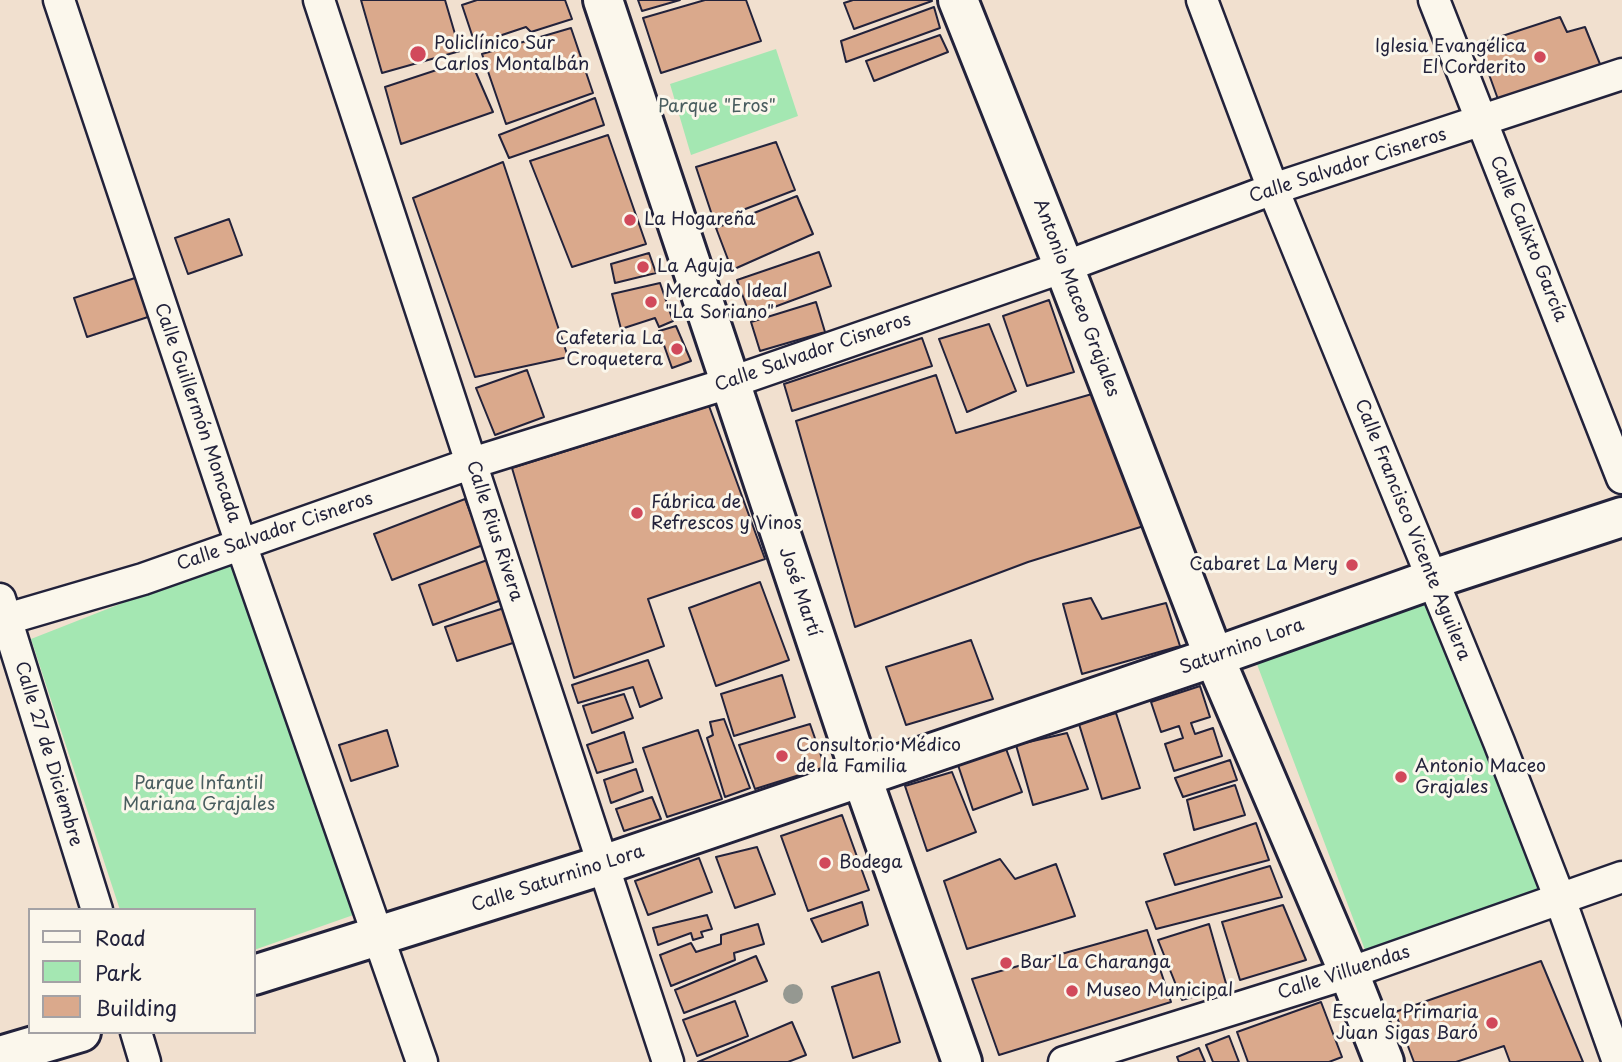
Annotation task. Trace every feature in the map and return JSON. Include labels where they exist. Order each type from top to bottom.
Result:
[{"type":"street","name":"Calle Guillermón Moncada","points":[[59,0],[241,544],[422,1062]]},
{"type":"street","name":"Calle Rius Rivera","points":[[319,0],[668,1062]]},
{"type":"street","name":"José Martí","points":[[603,0],[862,778],[961,1062]]},
{"type":"street","name":"Antonio Maceo Grajales","points":[[958,0],[1065,267],[1214,657],[1349,973],[1384,1062]]},
{"type":"street","name":"Calle Francisco Vicente Aguilera","points":[[1202,0],[1273,189],[1433,579],[1560,899],[1618,1062]]},
{"type":"street","name":"Calle Calixto García","points":[[1434,0],[1622,478]]},
{"type":"street","name":"Calle Salvador Cisneros","points":[[2,613],[143,579],[472,463],[729,383],[1065,267],[1273,189],[1622,74]]},
{"type":"street","name":"Saturnino Lora","points":[[862,778],[1433,579],[1622,517]]},
{"type":"street","name":"Calle 27 de Diciembre","points":[[2,613],[96,908]]},
{"type":"street","name":"Calle Saturnino Lora","points":[[256,974],[603,865],[862,778]]},
{"type":"street","name":"Calle Villuendas","points":[[1064,1062],[1349,973],[1622,877]]},
{"type":"street","points":[[0,1056],[74,1034]]},
{"type":"street","points":[[136,1034],[145,1062]]},
{"type":"green space","name":"Parque \"Eros\"","points":[[776,49],[798,116],[691,155],[670,84]]},
{"type":"green space","name":"Parque Infantil Mariana Grajales","points":[[236,562],[359,913],[256,949],[256,908],[119,908],[31,639]]},
{"type":"green space","points":[[1433,593],[1543,888],[1365,950],[1255,659]]},
{"type":"building","points":[[361,0],[445,0],[460,51],[382,73]]},
{"type":"building","points":[[477,0],[565,0],[572,19],[531,32],[526,27],[475,44],[462,5]]},
{"type":"building","points":[[638,0],[680,0],[642,11]]},
{"type":"building","points":[[705,0],[746,0],[761,41],[661,73],[643,18]]},
{"type":"building","points":[[853,0],[932,1],[854,29],[844,3]]},
{"type":"building","points":[[934,7],[940,28],[846,62],[841,41]]},
{"type":"building","name":"Iglesia Evangélica El Corderito","points":[[1560,17],[1567,32],[1585,27],[1602,69],[1499,102],[1478,44]]},
{"type":"building","points":[[571,28],[593,93],[506,124],[482,54]]},
{"type":"building","points":[[940,35],[948,52],[874,81],[866,61]]},
{"type":"building","points":[[470,59],[493,112],[401,144],[385,87]]},
{"type":"building","points":[[595,98],[604,125],[509,158],[499,135]]},
{"type":"building","points":[[608,135],[646,244],[572,267],[530,161]]},
{"type":"building","points":[[776,142],[795,190],[714,221],[696,167]]},
{"type":"building","points":[[503,162],[568,357],[475,377],[413,198]]},
{"type":"building","points":[[797,196],[813,234],[732,270],[716,228]]},
{"type":"building","points":[[229,219],[242,255],[188,274],[175,238]]},
{"type":"building","points":[[819,252],[831,286],[750,316],[737,280]]},
{"type":"building","points":[[649,253],[656,273],[615,283],[611,264]]},
{"type":"building","points":[[141,276],[154,315],[87,337],[74,298]]},
{"type":"building","points":[[660,283],[673,321],[659,327],[655,318],[621,329],[612,294]]},
{"type":"building","points":[[1049,300],[1074,372],[1027,386],[1003,316]]},
{"type":"building","points":[[816,302],[825,332],[760,351],[751,322]]},
{"type":"building","points":[[989,324],[1016,391],[967,412],[939,339]]},
{"type":"building","points":[[676,326],[691,361],[672,368],[659,331]]},
{"type":"building","points":[[922,338],[932,366],[792,411],[784,384]]},
{"type":"building","points":[[527,370],[544,417],[495,435],[476,388]]},
{"type":"building","points":[[936,375],[956,433],[1099,392],[1147,525],[1028,562],[855,627],[796,421]]},
{"type":"building","name":"Fábrica de Refrescos y Vinos","points":[[709,406],[765,559],[648,599],[664,646],[574,678],[512,468]]},
{"type":"building","points":[[465,499],[483,545],[392,580],[374,534]]},
{"type":"building","points":[[490,559],[504,599],[433,625],[419,585]]},
{"type":"building","points":[[760,582],[789,660],[716,686],[689,608]]},
{"type":"building","points":[[1091,598],[1102,619],[1166,603],[1180,646],[1082,674],[1063,604]]},
{"type":"building","points":[[504,608],[516,642],[457,661],[445,627]]},
{"type":"building","points":[[971,640],[993,699],[906,725],[886,667]]},
{"type":"building","points":[[648,660],[662,698],[640,707],[633,687],[578,703],[572,685]]},
{"type":"building","points":[[782,675],[795,717],[734,736],[721,694]]},
{"type":"building","points":[[1200,686],[1210,717],[1191,723],[1195,734],[1213,728],[1222,756],[1174,771],[1165,744],[1183,738],[1179,726],[1161,732],[1151,702]]},
{"type":"building","points":[[624,694],[633,718],[592,733],[583,706]]},
{"type":"building","points":[[1116,713],[1140,788],[1102,799],[1079,724]]},
{"type":"building","points":[[724,719],[750,788],[725,797],[707,738],[713,735],[710,722]]},
{"type":"building","name":"Consultorio Médico de la Familia","points":[[810,724],[825,767],[755,789],[739,745]]},
{"type":"building","points":[[387,730],[398,766],[351,781],[339,745]]},
{"type":"building","points":[[698,730],[722,799],[667,817],[643,748]]},
{"type":"building","points":[[624,732],[633,762],[597,773],[587,745]]},
{"type":"building","points":[[1067,733],[1088,789],[1033,805],[1016,745]]},
{"type":"building","points":[[1005,746],[1022,792],[973,810],[957,762]]},
{"type":"building","points":[[1230,760],[1237,780],[1183,797],[1175,778]]},
{"type":"building","points":[[636,769],[643,791],[611,803],[604,780]]},
{"type":"building","points":[[952,772],[976,832],[927,851],[905,786]]},
{"type":"building","points":[[1235,785],[1245,815],[1194,830],[1187,800]]},
{"type":"building","points":[[652,797],[661,819],[624,831],[616,809]]},
{"type":"building","name":"Bodega","points":[[842,815],[869,890],[808,911],[781,836]]},
{"type":"building","points":[[1256,823],[1269,860],[1175,885],[1164,854]]},
{"type":"building","points":[[757,847],[775,894],[735,908],[716,857]]},
{"type":"building","points":[[699,858],[712,892],[648,915],[635,881]]},
{"type":"building","points":[[1000,859],[1015,879],[1056,864],[1075,916],[967,949],[944,881]]},
{"type":"building","points":[[1270,866],[1282,897],[1156,929],[1146,902]]},
{"type":"building","points":[[862,902],[868,925],[822,942],[811,919]]},
{"type":"building","points":[[1283,905],[1306,960],[1240,980],[1222,922]]},
{"type":"building","points":[[707,915],[712,929],[701,932],[703,937],[693,940],[691,933],[658,945],[653,928]]},
{"type":"building","points":[[758,924],[764,944],[734,953],[735,960],[671,986],[660,955],[691,943],[696,952],[721,944],[721,935]]},
{"type":"building","points":[[1209,924],[1227,987],[1182,1000],[1158,940]]},
{"type":"building","name":"Museo Municipal","points":[[1147,930],[1171,1002],[999,1055],[972,979]]},
{"type":"building","points":[[756,956],[767,981],[684,1013],[675,990]]},
{"type":"building","points":[[1541,961],[1583,1062],[1510,1062],[1504,1046],[1456,1062],[1414,1062],[1395,1012]]},
{"type":"building","points":[[879,972],[900,1042],[853,1058],[832,987]]},
{"type":"building","points":[[735,1001],[748,1036],[697,1056],[683,1020]]},
{"type":"building","points":[[1321,1002],[1342,1057],[1329,1062],[1248,1062],[1237,1032]]},
{"type":"building","points":[[792,1022],[806,1055],[788,1062],[698,1062]]},
{"type":"building","points":[[1229,1036],[1239,1062],[1213,1062],[1206,1045]]},
{"type":"building","points":[[1199,1048],[1205,1062],[1179,1062],[1177,1057]]},
{"type":"place","name":"Policlínico Sur Carlos Montalbán","points":[[418,54]]},
{"type":"place","name":"Iglesia Evangélica El Corderito","points":[[1540,57]]},
{"type":"place","name":"La Hogareña","points":[[630,220]]},
{"type":"place","name":"La Aguja","points":[[643,267]]},
{"type":"place","name":"Mercado Ideal \"La Soriano\"","points":[[651,302]]},
{"type":"place","name":"Cafeteria La Croquetera","points":[[677,349]]},
{"type":"place","name":"Fábrica de Refrescos y Vinos","points":[[637,513]]},
{"type":"place","name":"Cabaret La Mery","points":[[1352,565]]},
{"type":"place","name":"Consultorio Médico de la Familia","points":[[782,756]]},
{"type":"place","name":"Antonio Maceo Grajales","points":[[1401,777]]},
{"type":"place","name":"Bodega","points":[[825,863]]},
{"type":"place","name":"Bar La Charanga","points":[[1006,963]]},
{"type":"place","name":"Museo Municipal","points":[[1072,991]]},
{"type":"place","name":"Escuela Primaria Juan Sigas Baró","points":[[1492,1023]]}]
